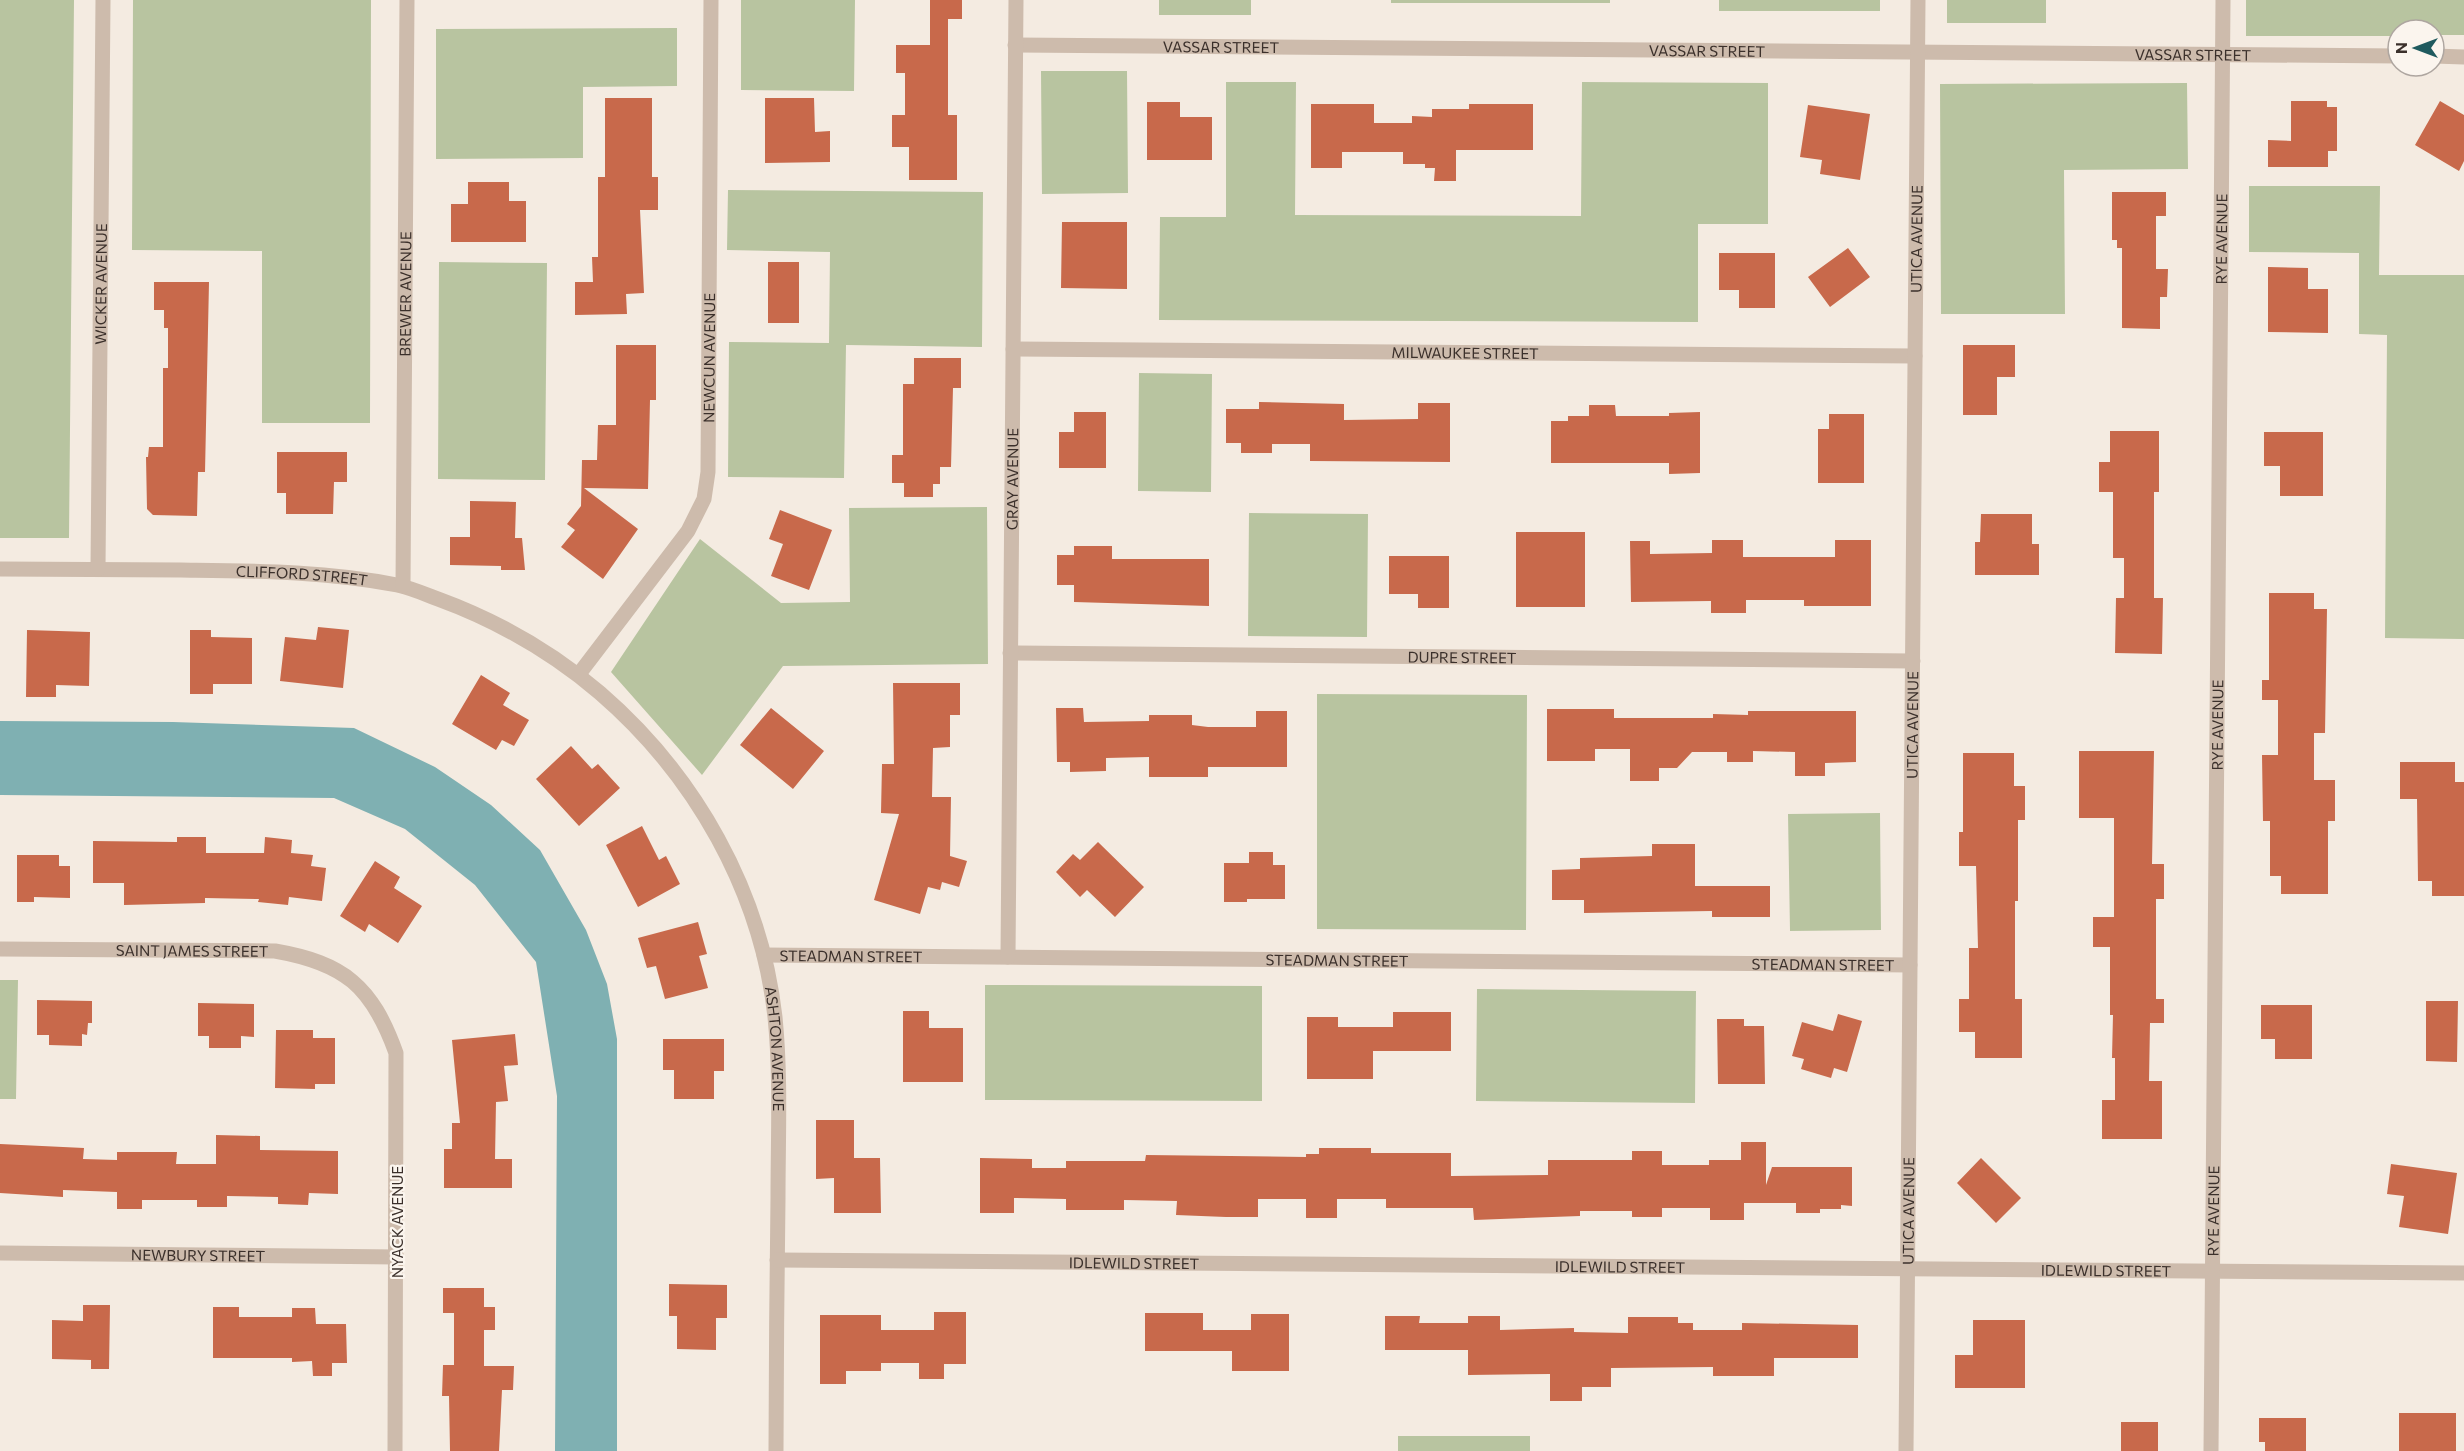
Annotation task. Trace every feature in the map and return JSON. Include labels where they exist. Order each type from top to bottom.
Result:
[{"type":"street","name":"WICKER AVENUE","points":[[98,569],[103,0]]},
{"type":"street","name":"BREWER AVENUE","points":[[403,586],[407,0]]},
{"type":"street","name":"NEWCUN AVENUE","points":[[579,675],[688,531],[704,500],[708,472],[711,0]]},
{"type":"street","name":"GRAY AVENUE","points":[[1008,957],[1016,0]]},
{"type":"street","name":"UTICA AVENUE","points":[[1906,1451],[1918,0]]},
{"type":"street","name":"RYE AVENUE","points":[[2211,1451],[2223,0]]},
{"type":"street","name":"VASSAR STREET","points":[[1016,45],[2386,56]]},
{"type":"street","points":[[2446,56],[2464,57]]},
{"type":"street","name":"MILWAUKEE STREET","points":[[1013,349],[1916,357]]},
{"type":"street","name":"CLIFFORD STREET","points":[[0,569],[306,572],[403,586],[496,623],[579,675]]},
{"type":"street","name":"DUPRE STREET","points":[[1010,653],[1913,661]]},
{"type":"street","name":"ASHTON AVENUE","points":[[579,675],[624,713],[692,794],[742,888],[764,956],[778,1047],[776,1451]]},
{"type":"street","name":"SAINT JAMES STREET","points":[[0,949],[275,951],[310,957],[336,969],[363,991],[369,999]]},
{"type":"street","name":"STEADMAN STREET","points":[[764,956],[1910,965]]},
{"type":"street","name":"NYACK AVENUE","points":[[369,999],[384,1020],[396,1053],[395,1451]]},
{"type":"street","name":"NEWBURY STREET","points":[[0,1253],[397,1257]]},
{"type":"street","name":"IDLEWILD STREET","points":[[777,1260],[2464,1273]]},
{"type":"green space","points":[[0,0],[74,0],[69,538],[0,538]]},
{"type":"green space","points":[[133,0],[371,0],[370,423],[262,423],[262,251],[132,250]]},
{"type":"green space","points":[[741,0],[855,0],[854,91],[741,90]]},
{"type":"green space","points":[[1159,0],[1251,0],[1251,15],[1159,15]]},
{"type":"green space","points":[[1391,0],[1610,0],[1610,3],[1391,3]]},
{"type":"green space","points":[[1719,0],[1880,0],[1880,11],[1719,11]]},
{"type":"green space","points":[[1947,0],[2046,0],[2046,23],[1947,23]]},
{"type":"green space","points":[[2246,0],[2464,0],[2464,35],[2446,35],[2446,18],[2386,18],[2386,36],[2246,36]]},
{"type":"green space","points":[[677,28],[677,86],[583,87],[583,158],[436,159],[436,29]]},
{"type":"green space","points":[[1041,71],[1127,71],[1128,193],[1042,194]]},
{"type":"green space","points":[[1226,82],[1296,82],[1295,215],[1581,216],[1582,82],[1768,83],[1768,224],[1698,224],[1698,322],[1159,320],[1160,217],[1226,217]]},
{"type":"green space","points":[[2187,83],[2188,169],[2064,170],[2065,314],[1941,314],[1940,84]]},
{"type":"green space","points":[[2249,186],[2380,186],[2379,275],[2464,275],[2464,639],[2385,638],[2387,335],[2359,334],[2359,253],[2249,252]]},
{"type":"green space","points":[[728,190],[983,192],[982,347],[846,345],[844,478],[728,477],[729,342],[829,343],[830,252],[727,250]]},
{"type":"green space","points":[[439,262],[547,263],[545,480],[438,479]]},
{"type":"green space","points":[[1139,373],[1212,374],[1211,492],[1138,491]]},
{"type":"green space","points":[[987,507],[988,664],[783,666],[702,775],[611,672],[700,539],[781,603],[850,602],[849,508]]},
{"type":"green space","points":[[1249,513],[1368,514],[1367,637],[1248,636]]},
{"type":"green space","points":[[1317,694],[1527,695],[1526,930],[1317,929]]},
{"type":"green space","points":[[1880,813],[1881,930],[1790,931],[1788,814]]},
{"type":"green space","points":[[0,980],[18,980],[16,1099],[0,1099]]},
{"type":"green space","points":[[985,985],[1262,986],[1262,1101],[985,1100]]},
{"type":"green space","points":[[1477,989],[1696,991],[1695,1103],[1476,1101]]},
{"type":"green space","points":[[1398,1436],[1530,1436],[1530,1451],[1398,1451]]},
{"type":"water","points":[[0,721],[173,722],[354,728],[435,767],[491,805],[540,850],[586,930],[607,984],[617,1039],[617,1451],[555,1451],[557,1096],[536,962],[475,885],[405,829],[334,798],[0,795]]},
{"type":"building","points":[[930,0],[962,0],[962,19],[948,19],[948,115],[957,115],[957,180],[909,180],[909,147],[892,147],[892,115],[905,115],[905,73],[896,73],[896,45],[930,45]]},
{"type":"building","points":[[605,98],[652,98],[652,177],[658,177],[658,210],[640,210],[644,293],[626,294],[627,314],[575,315],[575,282],[593,282],[592,257],[598,257],[598,177],[605,177]]},
{"type":"building","points":[[765,98],[814,98],[815,132],[830,131],[830,162],[765,163]]},
{"type":"building","points":[[2291,101],[2327,101],[2327,107],[2337,107],[2337,151],[2328,151],[2328,167],[2268,167],[2268,140],[2291,141]]},
{"type":"building","points":[[2440,101],[2464,115],[2464,161],[2459,171],[2415,145]]},
{"type":"building","points":[[1147,102],[1180,102],[1180,117],[1212,117],[1212,160],[1147,160]]},
{"type":"building","points":[[1311,104],[1374,104],[1374,123],[1412,123],[1412,116],[1432,117],[1432,109],[1469,109],[1469,104],[1533,104],[1533,150],[1456,150],[1456,181],[1434,181],[1435,168],[1425,168],[1425,164],[1403,164],[1403,152],[1342,152],[1342,168],[1311,168]]},
{"type":"building","points":[[1808,105],[1870,114],[1860,180],[1820,174],[1822,160],[1800,157]]},
{"type":"building","points":[[468,182],[509,182],[509,201],[526,201],[526,242],[451,242],[451,204],[468,204]]},
{"type":"building","points":[[2112,192],[2166,192],[2166,216],[2156,216],[2156,269],[2168,269],[2167,297],[2160,297],[2160,329],[2122,328],[2122,248],[2117,248],[2117,240],[2112,240]]},
{"type":"building","points":[[1062,222],[1127,222],[1127,289],[1061,288]]},
{"type":"building","points":[[1848,248],[1870,277],[1830,307],[1808,277]]},
{"type":"building","points":[[1719,253],[1775,253],[1775,308],[1739,308],[1739,290],[1719,290]]},
{"type":"building","points":[[768,262],[799,262],[799,323],[768,323]]},
{"type":"building","points":[[2268,267],[2308,268],[2308,289],[2328,289],[2328,333],[2268,332]]},
{"type":"building","points":[[154,282],[209,282],[205,472],[198,472],[197,516],[153,515],[147,509],[146,457],[148,457],[149,447],[163,447],[163,368],[168,368],[168,328],[164,328],[164,310],[154,310]]},
{"type":"building","points":[[616,345],[656,345],[656,400],[650,400],[648,489],[584,488],[638,529],[603,579],[561,547],[575,530],[567,524],[581,506],[582,460],[597,460],[598,425],[616,425]]},
{"type":"building","points":[[1963,345],[2015,345],[2015,377],[1997,377],[1997,415],[1963,415]]},
{"type":"building","points":[[914,358],[961,358],[961,388],[953,388],[951,467],[940,467],[940,484],[933,484],[933,497],[904,497],[904,483],[892,483],[892,455],[903,455],[903,384],[914,384]]},
{"type":"building","points":[[1259,402],[1344,404],[1344,420],[1418,419],[1418,403],[1450,403],[1450,462],[1310,461],[1310,444],[1272,444],[1272,453],[1241,453],[1241,443],[1226,443],[1226,409],[1259,409]]},
{"type":"building","points":[[1589,405],[1615,405],[1616,416],[1669,416],[1669,413],[1700,412],[1700,473],[1669,474],[1669,463],[1551,463],[1551,421],[1568,421],[1568,416],[1589,416]]},
{"type":"building","points":[[1074,412],[1106,412],[1106,468],[1059,468],[1059,432],[1074,432]]},
{"type":"building","points":[[1829,414],[1864,414],[1864,483],[1818,483],[1818,429],[1829,429]]},
{"type":"building","points":[[2110,431],[2159,431],[2159,492],[2154,492],[2154,598],[2163,598],[2162,654],[2115,653],[2116,598],[2124,598],[2124,558],[2113,558],[2113,492],[2099,492],[2099,462],[2110,462]]},
{"type":"building","points":[[2264,432],[2323,432],[2323,496],[2280,496],[2280,466],[2264,466]]},
{"type":"building","points":[[277,452],[347,452],[347,482],[334,482],[333,514],[286,514],[286,493],[277,493]]},
{"type":"building","points":[[470,501],[516,502],[515,538],[522,538],[525,570],[501,570],[501,566],[450,565],[450,537],[470,537]]},
{"type":"building","points":[[780,510],[832,530],[809,590],[771,576],[783,544],[769,539]]},
{"type":"building","points":[[1981,514],[2032,514],[2032,544],[2039,544],[2039,575],[1975,575],[1975,542],[1980,542]]},
{"type":"building","points":[[1516,532],[1585,532],[1585,607],[1516,607]]},
{"type":"building","points":[[1712,540],[1743,540],[1743,557],[1835,557],[1835,540],[1871,540],[1871,606],[1804,606],[1804,600],[1746,600],[1746,613],[1711,613],[1711,601],[1631,602],[1630,541],[1650,541],[1650,554],[1712,553]]},
{"type":"building","points":[[1074,546],[1112,546],[1112,559],[1209,559],[1209,606],[1074,602],[1074,585],[1057,585],[1057,555],[1074,555]]},
{"type":"building","points":[[1389,556],[1449,556],[1449,608],[1418,608],[1418,594],[1389,594]]},
{"type":"building","points":[[2269,593],[2314,593],[2314,609],[2327,609],[2325,733],[2314,733],[2314,780],[2335,780],[2335,821],[2328,821],[2328,894],[2281,894],[2281,876],[2270,876],[2270,821],[2263,821],[2262,755],[2278,755],[2278,700],[2262,700],[2262,680],[2269,680]]},
{"type":"building","points":[[318,627],[349,630],[343,688],[280,681],[285,637],[316,640]]},
{"type":"building","points":[[27,630],[90,632],[89,686],[56,685],[56,697],[26,697]]},
{"type":"building","points":[[190,630],[211,630],[211,637],[252,638],[252,684],[213,684],[213,694],[190,694]]},
{"type":"building","points":[[481,675],[510,693],[503,705],[529,720],[514,746],[502,740],[496,750],[452,724]]},
{"type":"building","points":[[893,683],[960,683],[960,715],[950,715],[950,747],[933,748],[932,797],[951,797],[950,856],[967,861],[959,887],[942,882],[940,890],[928,887],[920,914],[874,900],[899,814],[881,813],[882,764],[894,764]]},
{"type":"building","points":[[771,708],[824,751],[793,789],[740,745]]},
{"type":"building","points":[[1056,708],[1083,708],[1084,722],[1149,721],[1149,715],[1192,715],[1192,725],[1208,727],[1256,727],[1256,711],[1287,711],[1287,767],[1208,767],[1208,777],[1149,777],[1149,757],[1106,758],[1106,771],[1070,772],[1070,762],[1057,762]]},
{"type":"building","points":[[1547,709],[1614,709],[1614,718],[1713,718],[1713,714],[1748,715],[1748,711],[1856,711],[1856,762],[1825,763],[1825,776],[1795,776],[1795,752],[1753,751],[1753,762],[1727,762],[1727,752],[1692,752],[1677,768],[1659,768],[1659,781],[1630,781],[1630,749],[1595,749],[1595,761],[1547,761]]},
{"type":"building","points":[[571,746],[592,769],[598,764],[620,788],[579,826],[536,779]]},
{"type":"building","points":[[2079,751],[2154,751],[2152,864],[2164,864],[2164,899],[2156,899],[2156,999],[2164,999],[2164,1023],[2150,1023],[2149,1081],[2162,1081],[2162,1139],[2102,1139],[2102,1100],[2115,1100],[2115,1058],[2112,1058],[2113,1015],[2110,1015],[2110,947],[2093,947],[2093,917],[2114,917],[2114,818],[2079,818]]},
{"type":"building","points":[[1963,753],[2014,753],[2014,786],[2025,786],[2025,820],[2018,820],[2018,901],[2015,901],[2015,999],[2022,999],[2022,1058],[1975,1058],[1975,1032],[1959,1032],[1959,999],[1969,999],[1969,948],[1978,948],[1976,866],[1959,866],[1959,832],[1963,832]]},
{"type":"building","points":[[2400,762],[2455,762],[2455,782],[2464,782],[2464,896],[2432,896],[2432,881],[2418,881],[2417,799],[2400,799]]},
{"type":"building","points":[[642,826],[659,860],[666,856],[680,884],[638,907],[606,845]]},
{"type":"building","points":[[177,837],[206,837],[206,853],[264,853],[265,837],[292,840],[291,853],[313,855],[311,866],[326,868],[322,901],[289,897],[288,905],[258,902],[259,899],[205,898],[205,903],[124,905],[124,883],[93,883],[93,841],[177,842]]},
{"type":"building","points":[[1098,842],[1144,887],[1115,917],[1087,890],[1080,897],[1056,872],[1073,854],[1080,860]]},
{"type":"building","points":[[1652,844],[1695,844],[1695,886],[1770,886],[1770,917],[1712,917],[1712,911],[1584,913],[1584,900],[1552,900],[1552,870],[1580,869],[1580,858],[1652,856]]},
{"type":"building","points":[[1249,852],[1273,852],[1273,865],[1285,865],[1285,899],[1247,899],[1247,902],[1224,902],[1224,863],[1249,863]]},
{"type":"building","points":[[17,855],[59,855],[59,866],[70,866],[70,898],[34,897],[34,902],[17,902]]},
{"type":"building","points":[[375,861],[400,877],[394,888],[422,906],[398,943],[369,924],[365,932],[340,916]]},
{"type":"building","points":[[698,922],[707,954],[699,956],[708,988],[665,999],[656,966],[647,968],[638,938]]},
{"type":"building","points":[[37,1000],[92,1001],[92,1023],[88,1023],[87,1035],[82,1034],[82,1046],[49,1045],[49,1035],[37,1035]]},
{"type":"building","points":[[2426,1001],[2458,1001],[2457,1062],[2426,1061]]},
{"type":"building","points":[[198,1003],[254,1004],[254,1037],[241,1036],[241,1048],[209,1048],[209,1036],[198,1036]]},
{"type":"building","points":[[2261,1005],[2312,1005],[2312,1059],[2275,1059],[2275,1039],[2261,1039]]},
{"type":"building","points":[[903,1011],[929,1011],[929,1028],[963,1028],[963,1082],[903,1082]]},
{"type":"building","points":[[1393,1012],[1451,1012],[1451,1051],[1373,1051],[1373,1079],[1307,1079],[1307,1017],[1338,1017],[1338,1027],[1393,1027]]},
{"type":"building","points":[[1838,1014],[1862,1021],[1847,1072],[1834,1068],[1831,1078],[1801,1069],[1804,1059],[1792,1056],[1802,1022],[1833,1031]]},
{"type":"building","points":[[1717,1019],[1744,1019],[1744,1026],[1764,1026],[1765,1084],[1718,1084]]},
{"type":"building","points":[[276,1030],[313,1030],[313,1038],[335,1038],[335,1084],[315,1084],[315,1089],[275,1088]]},
{"type":"building","points":[[515,1034],[518,1065],[504,1066],[508,1101],[496,1102],[495,1159],[512,1159],[512,1188],[444,1188],[444,1149],[452,1149],[452,1123],[460,1123],[452,1040]]},
{"type":"building","points":[[663,1039],[724,1039],[724,1071],[714,1071],[714,1099],[674,1099],[674,1070],[663,1070]]},
{"type":"building","points":[[816,1120],[854,1120],[854,1158],[880,1158],[881,1213],[834,1213],[834,1178],[816,1179]]},
{"type":"building","points":[[216,1135],[260,1136],[260,1150],[338,1151],[338,1194],[309,1193],[308,1205],[278,1204],[278,1197],[227,1196],[227,1207],[197,1207],[197,1200],[142,1200],[142,1209],[117,1209],[117,1192],[63,1190],[63,1197],[0,1193],[0,1144],[84,1148],[83,1159],[117,1160],[117,1152],[177,1152],[176,1164],[216,1164]]},
{"type":"building","points":[[1741,1142],[1766,1142],[1766,1185],[1772,1167],[1852,1167],[1852,1206],[1841,1205],[1841,1209],[1820,1209],[1820,1213],[1796,1213],[1796,1203],[1744,1203],[1744,1220],[1710,1220],[1710,1208],[1662,1208],[1662,1217],[1632,1217],[1632,1211],[1580,1211],[1580,1216],[1474,1220],[1473,1208],[1386,1208],[1386,1199],[1337,1199],[1337,1218],[1306,1218],[1306,1199],[1258,1199],[1258,1217],[1226,1217],[1176,1215],[1177,1201],[1124,1200],[1124,1210],[1066,1210],[1066,1199],[1014,1198],[1014,1213],[980,1213],[980,1158],[1032,1159],[1032,1168],[1066,1168],[1066,1161],[1145,1161],[1146,1155],[1306,1157],[1306,1154],[1319,1154],[1319,1148],[1371,1148],[1371,1153],[1451,1153],[1451,1176],[1548,1175],[1548,1160],[1632,1160],[1632,1151],[1662,1151],[1662,1165],[1709,1165],[1709,1160],[1741,1160]]},
{"type":"building","points":[[1981,1158],[2021,1198],[1996,1223],[1957,1183]]},
{"type":"building","points":[[2391,1164],[2457,1173],[2448,1234],[2399,1227],[2404,1196],[2387,1194]]},
{"type":"building","points":[[669,1284],[727,1285],[727,1318],[716,1318],[716,1350],[677,1349],[677,1316],[669,1316]]},
{"type":"building","points":[[443,1288],[484,1288],[484,1307],[495,1307],[495,1330],[484,1330],[484,1366],[514,1366],[513,1390],[502,1390],[499,1451],[450,1451],[449,1396],[442,1396],[443,1365],[454,1365],[454,1313],[443,1313]]},
{"type":"building","points":[[83,1305],[110,1305],[109,1369],[91,1369],[91,1360],[52,1359],[52,1320],[83,1321]]},
{"type":"building","points":[[213,1307],[239,1307],[239,1317],[292,1317],[292,1308],[315,1308],[316,1324],[346,1324],[347,1363],[332,1363],[332,1376],[313,1376],[312,1361],[292,1362],[292,1358],[213,1358]]},
{"type":"building","points":[[934,1312],[966,1312],[966,1364],[944,1364],[944,1379],[919,1379],[919,1363],[881,1363],[881,1371],[846,1371],[846,1384],[820,1384],[820,1315],[881,1315],[881,1330],[934,1330]]},
{"type":"building","points":[[1145,1313],[1203,1313],[1203,1330],[1251,1330],[1251,1314],[1289,1314],[1289,1371],[1232,1371],[1232,1351],[1145,1351]]},
{"type":"building","points":[[1385,1316],[1420,1316],[1419,1323],[1468,1323],[1468,1316],[1500,1316],[1500,1330],[1574,1328],[1574,1332],[1628,1333],[1628,1317],[1678,1317],[1678,1323],[1693,1323],[1693,1330],[1742,1330],[1742,1323],[1858,1325],[1858,1358],[1774,1358],[1774,1376],[1713,1376],[1713,1367],[1611,1368],[1611,1387],[1582,1387],[1582,1401],[1550,1401],[1550,1374],[1468,1375],[1468,1350],[1385,1350]]},
{"type":"building","points":[[1973,1320],[2025,1320],[2025,1388],[1955,1388],[1955,1355],[1973,1355]]},
{"type":"building","points":[[2399,1413],[2456,1413],[2456,1451],[2399,1451]]},
{"type":"building","points":[[2259,1418],[2306,1418],[2306,1451],[2265,1451],[2265,1442],[2259,1442]]},
{"type":"building","points":[[2121,1422],[2158,1422],[2158,1451],[2121,1451]]}]
